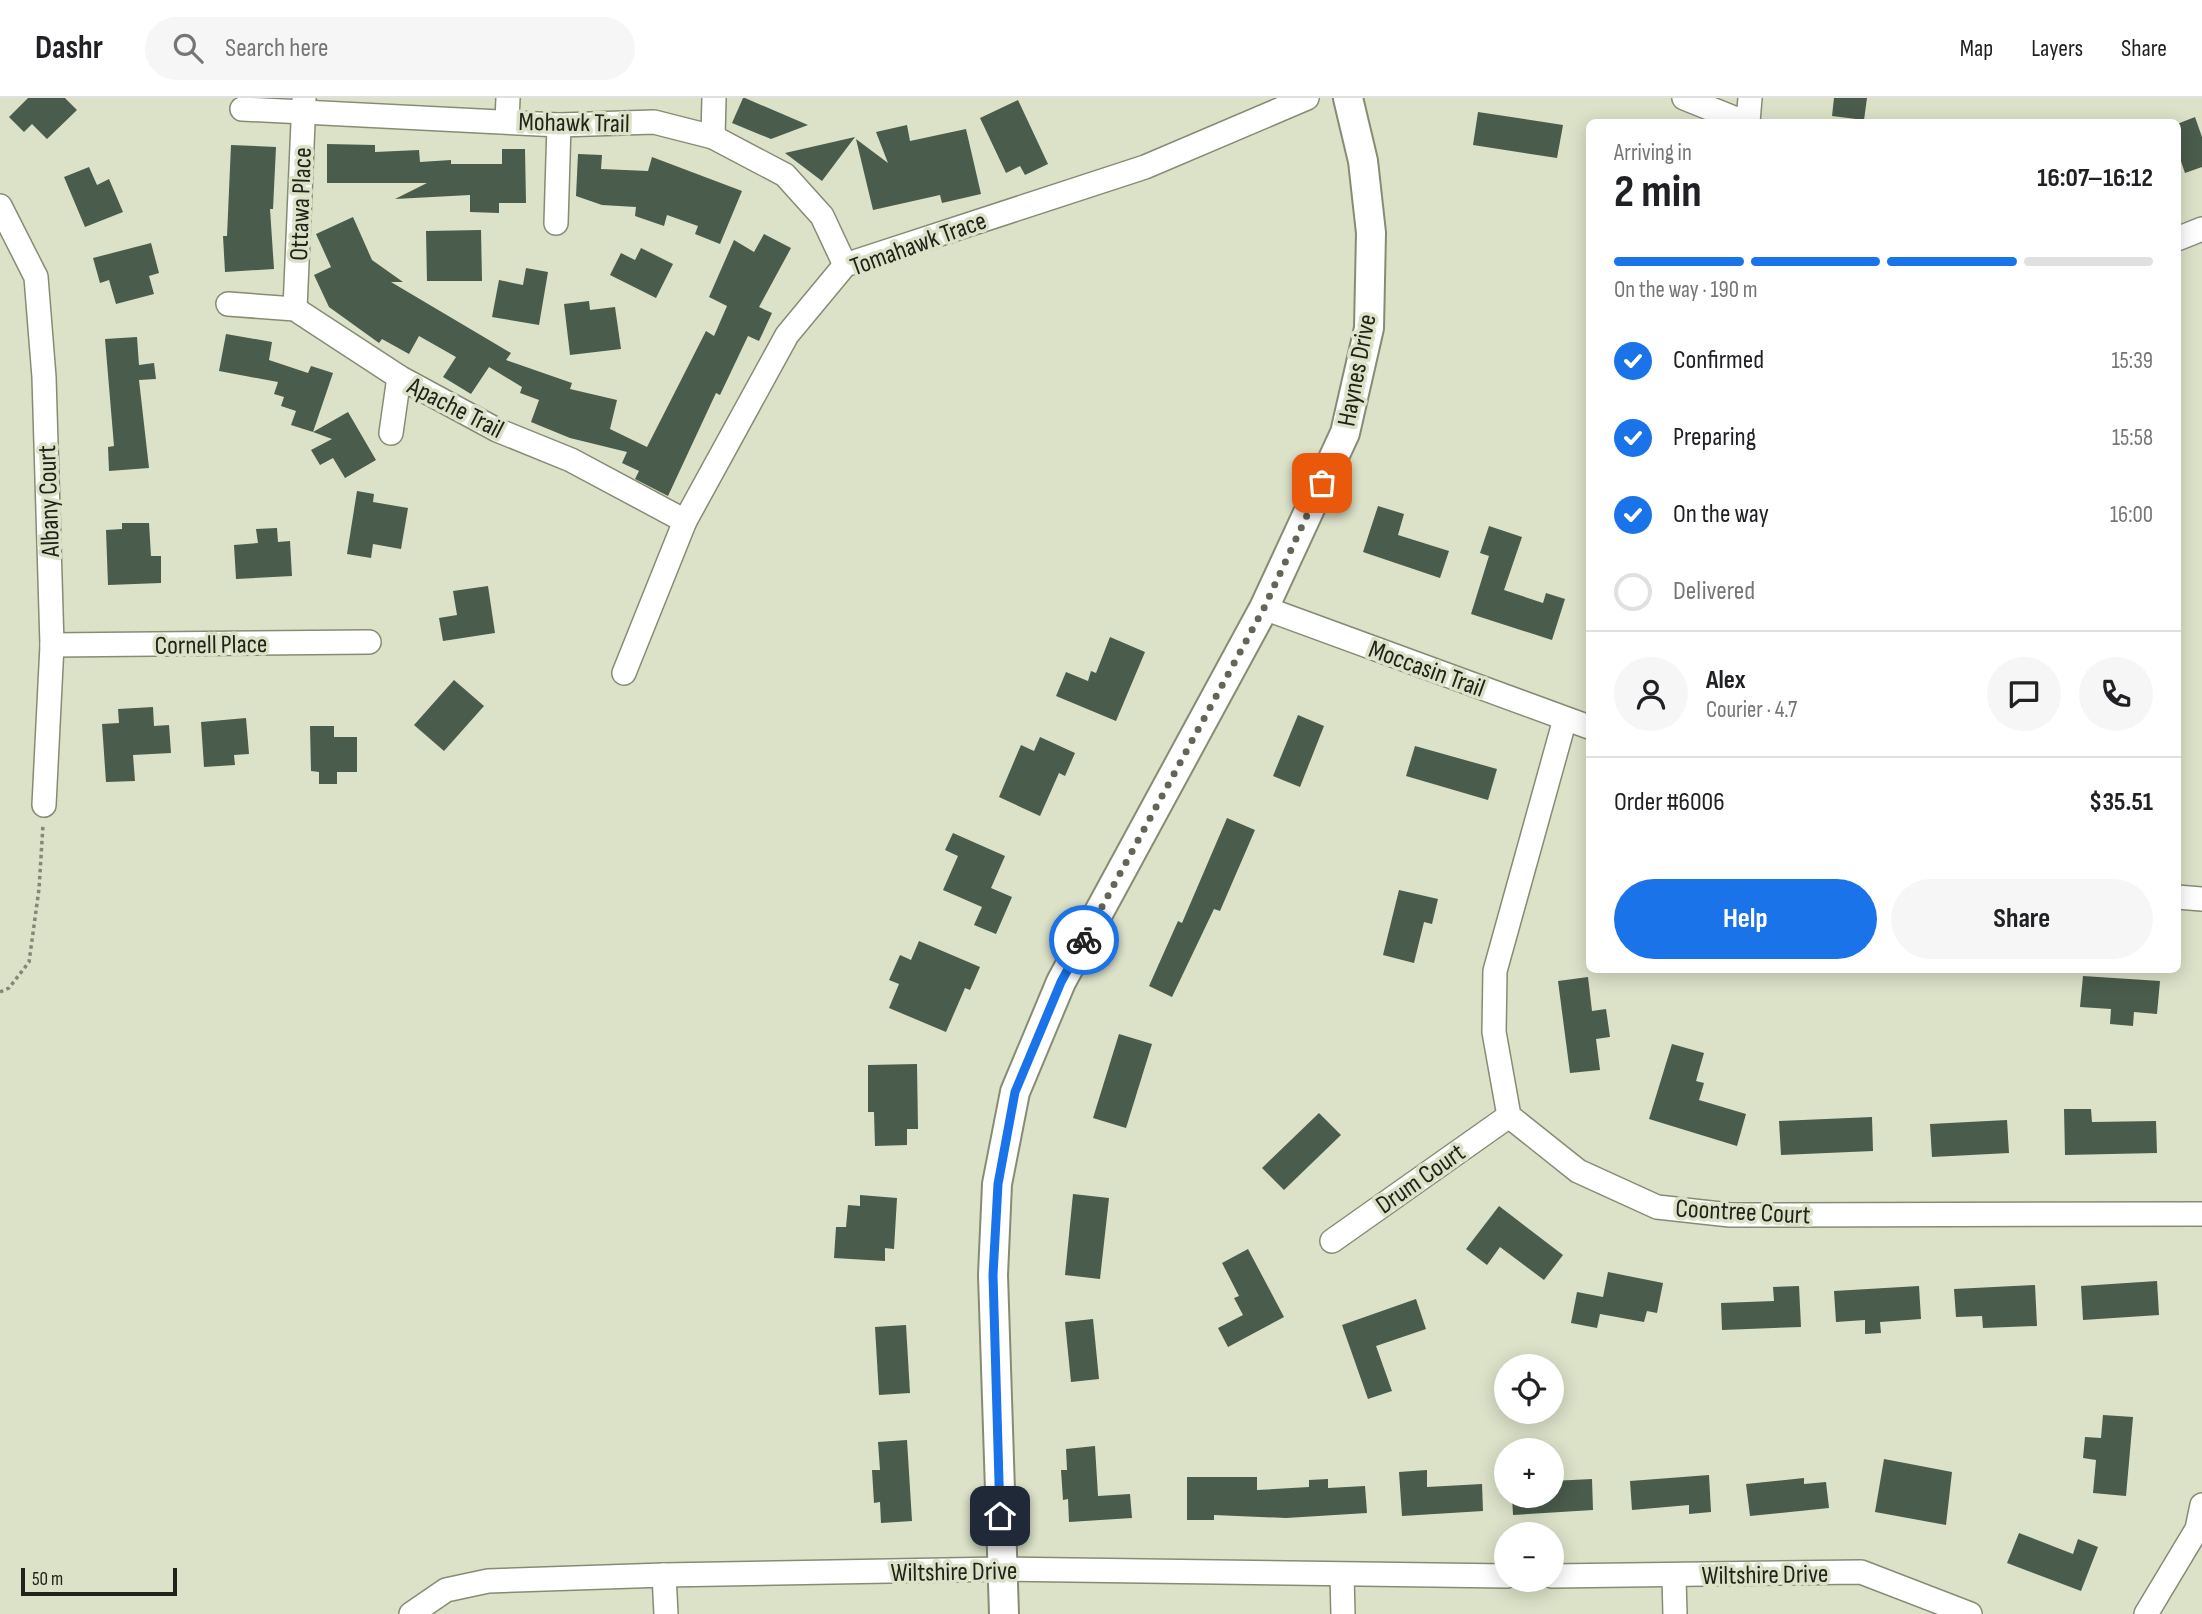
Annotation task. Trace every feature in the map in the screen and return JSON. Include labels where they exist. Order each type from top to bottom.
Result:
[{"type":"street","points":[[713,137],[715,98]]},
{"type":"street","name":"Tomahawk Trace","points":[[624,673],[685,521],[787,335],[845,265],[1145,167],[1307,98]]},
{"type":"street","name":"Haynes Drive","points":[[1004,1614],[993,1275],[998,1184],[1015,1092],[1061,982],[1264,608],[1345,433],[1369,328],[1371,233],[1363,161],[1348,98]]},
{"type":"street","points":[[1684,98],[1738,119]]},
{"type":"street","points":[[1746,119],[1750,98]]},
{"type":"street","name":"Mohawk Trail","points":[[242,109],[304,106],[507,109],[559,125],[654,122],[713,137],[785,175],[822,216],[845,265]]},
{"type":"street","name":"Ottawa Place","points":[[295,309],[304,106]]},
{"type":"street","points":[[556,222],[559,125]]},
{"type":"street","name":"Albany Court","points":[[0,206],[36,277],[44,377],[52,645],[44,805]]},
{"type":"street","points":[[2181,237],[2202,229]]},
{"type":"street","name":"Apache Trail","points":[[228,304],[295,309],[399,377],[497,430],[571,460],[685,521]]},
{"type":"street","points":[[391,433],[399,377]]},
{"type":"street","name":"Moccasin Trail","points":[[1264,608],[1586,726]]},
{"type":"street","name":"Cornell Place","points":[[52,645],[369,642]]},
{"type":"street","points":[[1509,1116],[1494,1032],[1495,971],[1565,719]]},
{"type":"street","points":[[2181,897],[2202,899]]},
{"type":"street","name":"Coontree Court","points":[[1509,1116],[1578,1171],[1657,1207],[1730,1215],[2202,1214]]},
{"type":"street","name":"Drum Court","points":[[1332,1241],[1509,1116]]},
{"type":"street","points":[[2146,1614],[2197,1529],[2202,1505]]},
{"type":"street","name":"Wiltshire Drive","points":[[411,1614],[446,1590],[488,1581],[664,1574],[1002,1569],[1494,1576]]},
{"type":"street","name":"Wiltshire Drive","points":[[1564,1576],[1674,1577],[1861,1572],[1970,1614]]},
{"type":"street","points":[[664,1574],[666,1614]]},
{"type":"street","points":[[1342,1575],[1343,1614]]},
{"type":"street","points":[[1674,1577],[1675,1614]]},
{"type":"path","points":[[0,992],[9,988],[29,962],[39,889],[44,805]]},
{"type":"building","points":[[28,98],[65,98],[77,110],[47,139],[32,124],[24,132],[9,117]]},
{"type":"building","points":[[743,98],[808,125],[771,139],[732,123]]},
{"type":"building","points":[[1834,98],[1867,98],[1864,119],[1832,116]]},
{"type":"building","points":[[1018,100],[1048,164],[1025,175],[1020,166],[1006,173],[980,118]]},
{"type":"building","points":[[1478,112],[1563,125],[1557,158],[1473,145]]},
{"type":"building","points":[[2195,117],[2202,137],[2202,167],[2185,173],[2181,162],[2181,122]]},
{"type":"building","points":[[907,125],[910,141],[966,129],[981,194],[942,203],[940,195],[873,210],[856,139],[888,163],[876,132]]},
{"type":"building","points":[[855,137],[822,181],[785,153]]},
{"type":"building","points":[[327,144],[375,145],[375,152],[419,150],[420,162],[451,160],[451,164],[502,164],[502,149],[525,149],[526,203],[499,203],[499,213],[470,212],[470,195],[395,199],[427,183],[327,183]]},
{"type":"building","points":[[231,145],[276,147],[273,209],[270,209],[274,269],[225,272],[223,236],[227,236]]},
{"type":"building","points":[[578,154],[602,155],[601,169],[648,171],[652,157],[742,191],[720,244],[695,234],[698,226],[667,215],[664,226],[635,216],[636,207],[602,205],[576,196]]},
{"type":"building","points":[[89,167],[97,185],[109,179],[123,212],[85,227],[64,177]]},
{"type":"building","points":[[353,217],[372,260],[403,282],[391,282],[511,353],[506,360],[572,383],[570,389],[617,400],[610,429],[647,447],[706,331],[714,336],[727,306],[709,297],[734,240],[754,252],[764,234],[791,248],[759,307],[772,313],[759,341],[748,336],[720,395],[716,393],[668,496],[635,479],[639,471],[622,463],[627,452],[570,438],[531,422],[539,400],[520,393],[522,387],[489,367],[471,394],[443,377],[456,357],[419,336],[409,354],[382,339],[379,343],[329,307],[314,275],[331,267],[316,234]]},
{"type":"building","points":[[481,230],[482,281],[427,281],[426,231]]},
{"type":"building","points":[[151,243],[159,273],[149,276],[154,294],[116,304],[109,280],[100,283],[93,258]]},
{"type":"building","points":[[641,248],[673,264],[656,298],[610,275],[621,253],[635,260]]},
{"type":"building","points":[[526,268],[548,272],[539,325],[492,317],[499,280],[523,285]]},
{"type":"building","points":[[589,301],[590,310],[615,307],[621,349],[570,355],[564,304]]},
{"type":"building","points":[[226,334],[272,342],[269,360],[308,373],[311,366],[333,373],[313,432],[291,425],[296,411],[281,406],[284,397],[274,394],[278,382],[219,371]]},
{"type":"building","points":[[137,337],[139,365],[154,363],[156,379],[139,380],[149,468],[109,471],[108,447],[114,446],[105,339]]},
{"type":"building","points":[[348,412],[376,460],[345,478],[333,458],[320,465],[311,450],[332,439],[313,432]]},
{"type":"building","points":[[357,491],[374,494],[373,502],[408,508],[401,549],[373,544],[371,558],[347,554]]},
{"type":"building","points":[[1378,506],[1404,514],[1398,535],[1449,551],[1440,578],[1363,552]]},
{"type":"building","points":[[122,523],[149,523],[151,556],[161,556],[161,583],[108,585],[106,530],[122,529]]},
{"type":"building","points":[[1489,526],[1522,537],[1504,590],[1543,603],[1546,593],[1565,599],[1552,640],[1471,614],[1489,556],[1480,553]]},
{"type":"building","points":[[277,528],[278,542],[290,541],[292,576],[236,579],[234,545],[258,543],[256,529]]},
{"type":"building","points":[[488,586],[495,633],[443,641],[439,618],[457,615],[453,591]]},
{"type":"building","points":[[1110,637],[1145,652],[1116,721],[1056,696],[1066,672],[1088,681],[1091,671],[1096,673]]},
{"type":"building","points":[[454,680],[484,706],[444,751],[414,725]]},
{"type":"building","points":[[153,707],[154,726],[169,725],[171,753],[133,755],[135,781],[106,782],[102,724],[119,723],[118,709]]},
{"type":"building","points":[[1298,715],[1324,726],[1300,787],[1273,776]]},
{"type":"building","points":[[246,718],[249,754],[234,755],[235,765],[204,767],[201,722]]},
{"type":"building","points":[[310,726],[334,726],[334,737],[357,737],[357,772],[337,772],[337,784],[319,784],[319,772],[311,771]]},
{"type":"building","points":[[1040,737],[1075,753],[1065,776],[1059,773],[1040,816],[999,797],[1021,745],[1034,751]]},
{"type":"building","points":[[1415,746],[1497,769],[1488,800],[1406,776]]},
{"type":"building","points":[[1227,818],[1255,830],[1220,911],[1214,909],[1172,997],[1149,986],[1178,921],[1182,923]]},
{"type":"building","points":[[953,833],[1005,856],[991,888],[1012,897],[996,934],[974,925],[982,907],[943,890],[958,856],[945,850]]},
{"type":"building","points":[[1399,890],[1438,899],[1432,924],[1424,922],[1414,963],[1383,955]]},
{"type":"building","points":[[919,941],[980,967],[970,990],[965,988],[946,1032],[889,1008],[899,984],[889,980],[900,955],[911,960]]},
{"type":"building","points":[[2083,976],[2160,981],[2157,1014],[2134,1012],[2133,1026],[2110,1024],[2111,1009],[2080,1007]]},
{"type":"building","points":[[1588,977],[1592,1011],[1606,1009],[1610,1037],[1596,1039],[1600,1070],[1570,1073],[1558,981]]},
{"type":"building","points":[[1119,1034],[1152,1044],[1126,1128],[1093,1118]]},
{"type":"building","points":[[1672,1044],[1704,1053],[1696,1081],[1704,1083],[1699,1100],[1746,1114],[1737,1146],[1649,1119]]},
{"type":"building","points":[[917,1064],[918,1129],[907,1129],[907,1145],[875,1146],[874,1112],[868,1112],[868,1065]]},
{"type":"building","points":[[2064,1109],[2091,1109],[2092,1122],[2156,1121],[2157,1153],[2065,1155]]},
{"type":"building","points":[[1319,1113],[1341,1135],[1284,1190],[1262,1168]]},
{"type":"building","points":[[1872,1117],[1873,1151],[1781,1155],[1779,1121]]},
{"type":"building","points":[[2007,1120],[2009,1153],[1932,1157],[1930,1124]]},
{"type":"building","points":[[1073,1194],[1109,1198],[1100,1279],[1065,1275]]},
{"type":"building","points":[[860,1195],[897,1198],[894,1249],[885,1248],[885,1261],[834,1258],[836,1227],[846,1227],[848,1205],[860,1206]]},
{"type":"building","points":[[1499,1206],[1563,1255],[1544,1280],[1500,1247],[1487,1265],[1466,1249]]},
{"type":"building","points":[[1248,1249],[1284,1317],[1228,1347],[1218,1328],[1243,1315],[1234,1298],[1239,1296],[1222,1263]]},
{"type":"building","points":[[1608,1272],[1663,1283],[1657,1313],[1647,1311],[1644,1322],[1600,1314],[1597,1328],[1571,1323],[1577,1292],[1603,1297]]},
{"type":"building","points":[[2157,1281],[2159,1315],[2083,1320],[2081,1286]]},
{"type":"building","points":[[2035,1285],[2037,1326],[1983,1328],[1982,1316],[1956,1317],[1954,1289]]},
{"type":"building","points":[[1799,1286],[1801,1327],[1722,1330],[1721,1303],[1774,1301],[1773,1287]]},
{"type":"building","points":[[1919,1286],[1921,1319],[1880,1322],[1881,1333],[1865,1334],[1865,1320],[1836,1322],[1834,1291]]},
{"type":"building","points":[[1416,1299],[1426,1329],[1376,1346],[1392,1391],[1368,1399],[1342,1325]]},
{"type":"building","points":[[1093,1319],[1099,1379],[1071,1382],[1065,1322]]},
{"type":"building","points":[[906,1325],[910,1393],[879,1395],[875,1327]]},
{"type":"building","points":[[2103,1415],[2133,1417],[2126,1496],[2093,1493],[2096,1460],[2083,1458],[2085,1437],[2101,1438]]},
{"type":"building","points":[[907,1440],[912,1521],[881,1523],[880,1502],[874,1503],[872,1470],[880,1470],[878,1442]]},
{"type":"building","points":[[1095,1446],[1098,1496],[1130,1494],[1132,1518],[1069,1522],[1068,1499],[1063,1500],[1061,1470],[1067,1470],[1066,1449]]},
{"type":"building","points":[[1884,1459],[1952,1472],[1946,1525],[1875,1512]]},
{"type":"building","points":[[1427,1470],[1427,1487],[1482,1484],[1483,1511],[1402,1516],[1399,1472]]},
{"type":"building","points":[[1709,1475],[1711,1512],[1689,1514],[1689,1505],[1632,1510],[1630,1481]]},
{"type":"building","points":[[1187,1477],[1257,1477],[1257,1490],[1309,1487],[1309,1480],[1328,1479],[1328,1488],[1365,1486],[1367,1513],[1286,1518],[1214,1515],[1214,1520],[1187,1520]]},
{"type":"building","points":[[1804,1478],[1804,1484],[1826,1482],[1829,1508],[1750,1516],[1746,1484]]},
{"type":"building","points":[[1592,1479],[1593,1510],[1513,1515],[1513,1508],[1564,1508],[1564,1480]]},
{"type":"building","points":[[2019,1533],[2073,1554],[2078,1539],[2098,1547],[2081,1591],[2007,1563]]},
{"type":"way so far","points":[[1084,940],[1264,608],[1322,483]]},
{"type":"route","points":[[1000,1516],[993,1275],[998,1184],[1015,1092],[1061,982],[1084,940]]}]
